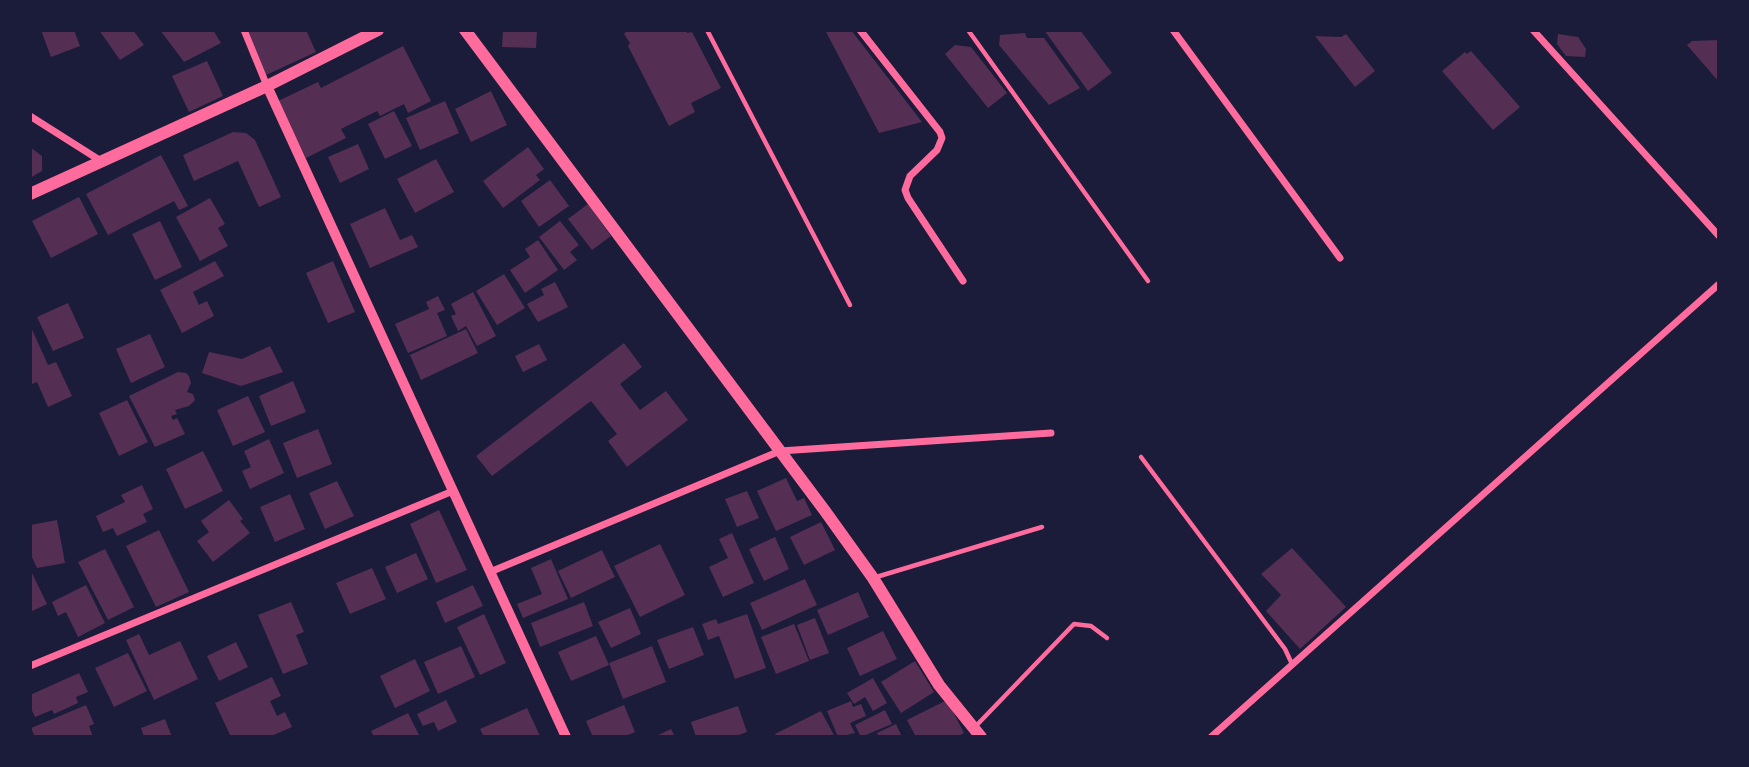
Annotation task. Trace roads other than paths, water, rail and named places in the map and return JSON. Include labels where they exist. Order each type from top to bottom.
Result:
[{"type":"main road","points":[[30,194],[267,86],[378,30]]},
{"type":"main road","points":[[465,30],[873,578],[939,685],[978,733]]},
{"type":"street","points":[[244,30],[408,397],[566,737]]},
{"type":"street","points":[[860,30],[940,132],[942,138],[937,150],[910,176],[905,190],[963,281]]},
{"type":"street","points":[[1173,30],[1340,258]]},
{"type":"street","points":[[1533,30],[1719,236]]},
{"type":"street","points":[[30,116],[101,161]]},
{"type":"street","points":[[1211,737],[1719,284]]},
{"type":"street","points":[[490,572],[780,451],[1051,433]]},
{"type":"street","points":[[30,666],[453,491]]},
{"type":"lane","points":[[707,30],[850,305]]},
{"type":"lane","points":[[968,30],[1148,281]]},
{"type":"lane","points":[[1141,457],[1285,649],[1292,665]]},
{"type":"lane","points":[[873,578],[1042,527]]},
{"type":"lane","points":[[978,733],[1074,624],[1090,626],[1107,638]]}]
